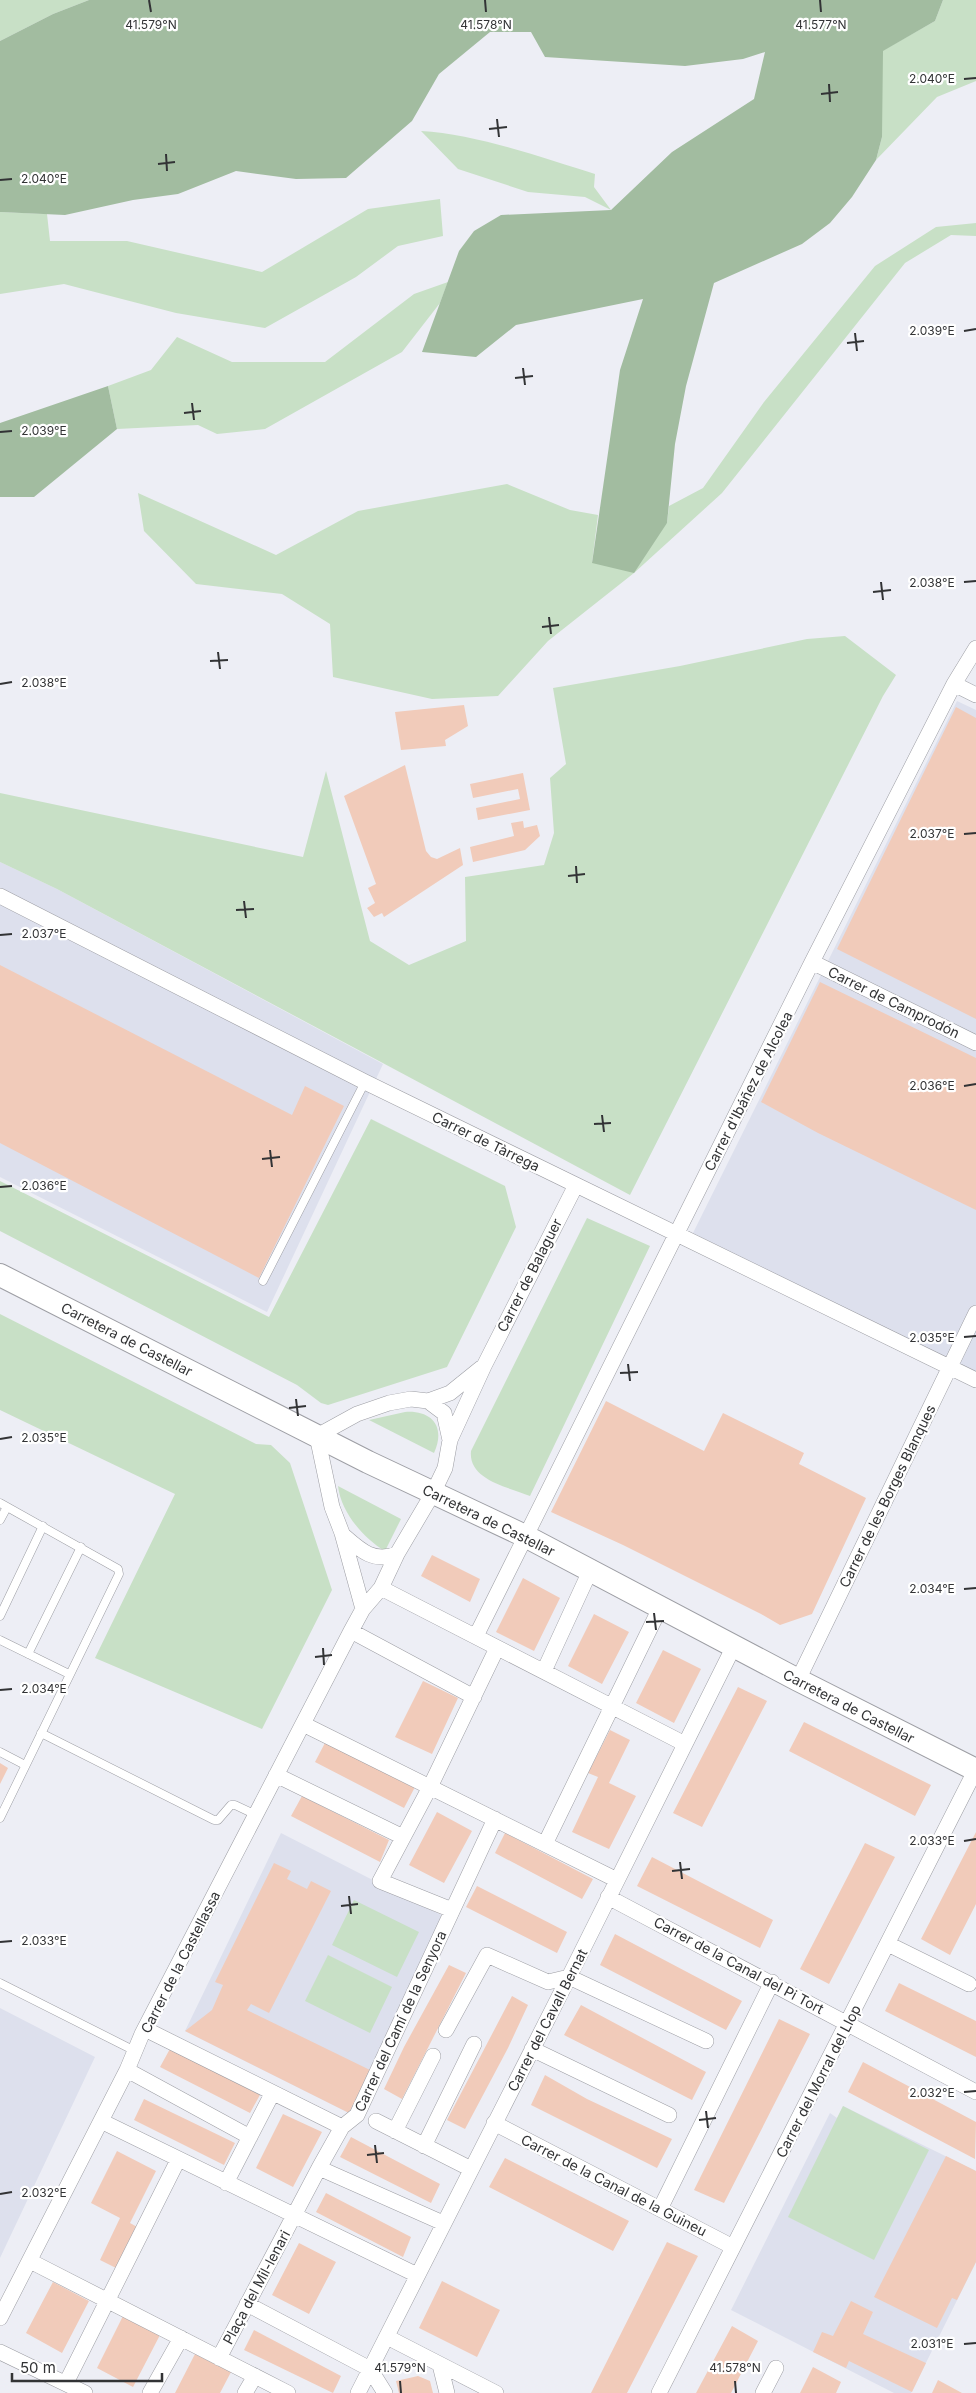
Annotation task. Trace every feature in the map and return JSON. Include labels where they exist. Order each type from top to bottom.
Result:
[{"type":"street","name":"Carrer d'Ibáñez de Alcolea","points":[[476,1636],[812,962],[954,684],[976,648]]},
{"type":"street","points":[[954,684],[976,695]]},
{"type":"street","name":"Carrer de Tàrrega","points":[[0,896],[365,1082],[675,1235],[976,1380]]},
{"type":"street","name":"Carrer de Camprodón","points":[[812,962],[976,1043]]},
{"type":"street","name":"Carrer de Balaguer","points":[[433,1493],[445,1468],[450,1440],[484,1366],[576,1185]]},
{"type":"street","name":"Carretera de Castellar","points":[[0,1275],[317,1436],[525,1536],[798,1680],[976,1770]]},
{"type":"street","name":"Carrer de les Borges Blanques","points":[[798,1680],[976,1313]]},
{"type":"street","name":"Carrer de Balaguer","points":[[317,1436],[357,1414],[389,1402],[411,1399],[428,1401],[450,1393],[484,1366]]},
{"type":"street","name":"Carrer de Balaguer","points":[[428,1401],[444,1413],[450,1440]]},
{"type":"street","points":[[317,1436],[332,1507],[342,1534],[363,1609]]},
{"type":"street","name":"Carrer de la Castellassa","points":[[0,2318],[127,2070],[145,2029],[351,1631],[363,1609],[381,1588],[396,1554],[433,1493]]},
{"type":"street","points":[[342,1534],[361,1550],[380,1558],[396,1554]]},
{"type":"street","points":[[544,1671],[590,1571]]},
{"type":"street","points":[[381,1588],[685,1744]]},
{"type":"street","points":[[545,1844],[660,1608]]},
{"type":"street","points":[[351,1631],[474,1697]]},
{"type":"street","name":"Carrer del Cavall Bernat","points":[[358,2393],[734,1646]]},
{"type":"street","points":[[452,1910],[380,1881],[430,1787],[497,1648]]},
{"type":"street","points":[[303,1724],[617,1880]]},
{"type":"street","name":"Carrer del Morral del Llop","points":[[659,2393],[976,1770]]},
{"type":"street","points":[[276,1776],[403,1837]]},
{"type":"street","name":"Carrer del Camí de la Senyora","points":[[294,2216],[342,2127],[357,2115],[496,1819]]},
{"type":"street","name":"Carrer de la Canal del Pi Tort","points":[[608,1897],[772,1982],[976,2092]]},
{"type":"street","points":[[888,1944],[969,1984]]},
{"type":"street","points":[[446,2030],[487,1955],[548,1982],[569,1977],[706,2042]]},
{"type":"street","points":[[660,2209],[772,1982]]},
{"type":"street","points":[[145,2029],[272,2094],[342,2127]]},
{"type":"street","points":[[424,2146],[474,2044]]},
{"type":"street","points":[[532,2049],[669,2115]]},
{"type":"street","points":[[395,2131],[433,2056]]},
{"type":"street","points":[[127,2070],[250,2137]]},
{"type":"street","points":[[226,2183],[272,2094]]},
{"type":"street","name":"Plaça del Mil-lenari","points":[[101,2121],[417,2275]]},
{"type":"street","points":[[376,2121],[470,2169]]},
{"type":"street","name":"Carrer de la Canal de la Guineu","points":[[494,2123],[734,2247]]},
{"type":"street","points":[[66,2383],[178,2160]]},
{"type":"street","points":[[319,2168],[443,2223]]},
{"type":"street","name":"Plaça del Mil-lenari","points":[[219,2358],[294,2216]]},
{"type":"street","name":"Plaça del Mil-lenari","points":[[30,2261],[288,2393]]},
{"type":"street","points":[[247,2304],[370,2370],[385,2393]]},
{"type":"street","points":[[387,2337],[496,2393]]},
{"type":"street","points":[[150,2393],[181,2338]]},
{"type":"street","points":[[0,2352],[85,2393]]},
{"type":"street","points":[[440,2365],[447,2393]]},
{"type":"street","points":[[763,2393],[776,2368]]},
{"type":"street","points":[[245,2393],[255,2376]]},
{"type":"lane","points":[[263,1281],[365,1082]]},
{"type":"lane","points":[[0,1520],[3,1505],[118,1569],[119,1574],[0,1818]]},
{"type":"lane","points":[[0,1616],[43,1526]]},
{"type":"lane","points":[[28,1654],[81,1547]]},
{"type":"lane","points":[[0,1640],[69,1674]]},
{"type":"lane","points":[[41,1732],[214,1820],[218,1820],[230,1806],[235,1805],[256,1815]]},
{"type":"lane","points":[[0,1752],[25,1765]]},
{"type":"lane","points":[[0,1983],[135,2051]]},
{"type":"shaded area","points":[[957,701],[976,710],[976,1375],[693,1233]]},
{"type":"shaded area","points":[[0,862],[57,889],[383,1064],[267,1312],[0,1177]]},
{"type":"shaded area","points":[[281,1833],[443,1916],[349,2113],[185,2031]]},
{"type":"shaded area","points":[[0,2008],[95,2057],[0,2258]]},
{"type":"shaded area","points":[[843,2106],[976,2171],[976,2262],[911,2393],[894,2393],[731,2310],[830,2113],[837,2118]]},
{"type":"green space","points":[[0,0],[89,0],[53,14],[0,41]]},
{"type":"green space","points":[[89,0],[943,0],[935,21],[883,51],[882,137],[876,160],[852,197],[830,223],[802,244],[714,283],[686,386],[675,444],[667,523],[634,573],[592,563],[620,370],[643,299],[516,325],[476,357],[422,352],[459,251],[474,231],[501,215],[611,210],[672,152],[754,99],[765,52],[743,59],[685,66],[545,57],[531,32],[490,32],[439,74],[412,121],[346,178],[296,179],[236,171],[178,194],[133,200],[65,215],[0,212],[0,41],[53,14]]},
{"type":"green space","points":[[943,0],[976,0],[976,81],[937,97],[876,160],[882,137],[882,51],[935,21]]},
{"type":"green space","points":[[421,131],[487,142],[595,174],[594,187],[611,210],[585,197],[528,192],[458,169]]},
{"type":"green space","points":[[440,199],[443,236],[398,246],[356,277],[265,328],[176,313],[64,284],[0,294],[0,212],[47,214],[50,241],[127,241],[262,272],[368,209]]},
{"type":"green space","points":[[976,223],[976,236],[951,235],[905,263],[722,493],[634,573],[548,641],[498,696],[432,699],[333,677],[330,624],[282,594],[196,584],[144,531],[138,493],[276,555],[358,511],[507,484],[570,510],[598,515],[592,563],[667,523],[669,506],[703,488],[764,402],[875,266],[936,227]]},
{"type":"green space","points":[[448,282],[440,303],[402,352],[265,429],[217,434],[198,425],[117,429],[108,386],[151,370],[177,337],[232,362],[325,362],[414,294]]},
{"type":"green space","points":[[108,386],[117,429],[34,497],[0,497],[0,423]]},
{"type":"green space","points":[[845,636],[896,675],[883,696],[630,1195],[57,889],[0,862],[0,793],[303,857],[326,771],[370,941],[409,965],[466,941],[465,877],[544,865],[554,833],[550,778],[566,764],[553,688],[680,666],[807,639]]},
{"type":"green space","points":[[371,1119],[505,1186],[516,1227],[447,1367],[328,1405],[321,1403],[297,1385],[0,1231],[0,1181],[269,1317]]},
{"type":"green space","points":[[587,1218],[650,1246],[530,1496],[483,1476],[476,1469],[472,1461],[471,1451]]},
{"type":"green space","points":[[0,1314],[256,1444],[271,1445],[290,1463],[332,1590],[262,1729],[95,1658],[175,1494],[0,1410]]},
{"type":"green space","points":[[405,1412],[423,1414],[434,1422],[438,1435],[434,1453],[369,1420]]},
{"type":"green space","points":[[338,1486],[401,1519],[385,1551],[361,1532],[348,1515]]},
{"type":"green space","points":[[354,1900],[419,1932],[397,1977],[332,1945]]},
{"type":"green space","points":[[328,1955],[392,1987],[370,2033],[305,2001]]},
{"type":"green space","points":[[843,2106],[929,2150],[874,2260],[788,2217]]},
{"type":"building","points":[[464,705],[468,726],[445,740],[446,746],[401,750],[395,712]]},
{"type":"building","points":[[956,707],[976,718],[976,1019],[837,949]]},
{"type":"building","points":[[405,765],[426,851],[431,857],[437,859],[460,848],[463,865],[384,917],[382,913],[374,917],[367,908],[375,903],[368,888],[376,884],[344,796]]},
{"type":"building","points":[[523,773],[530,810],[478,820],[476,808],[520,799],[518,789],[473,798],[470,784]]},
{"type":"building","points":[[523,821],[524,828],[537,825],[540,836],[525,850],[473,862],[470,847],[514,836],[511,823]]},
{"type":"building","points":[[0,965],[292,1115],[305,1086],[344,1106],[259,1278],[0,1143]]},
{"type":"building","points":[[820,982],[976,1058],[976,1210],[818,1133],[761,1102]]},
{"type":"building","points":[[606,1401],[704,1451],[723,1413],[804,1453],[799,1464],[866,1498],[812,1614],[780,1625],[623,1545],[551,1512]]},
{"type":"building","points":[[432,1555],[480,1579],[470,1602],[421,1576]]},
{"type":"building","points":[[523,1578],[560,1598],[534,1651],[496,1632]]},
{"type":"building","points":[[594,1614],[629,1632],[602,1684],[568,1666]]},
{"type":"building","points":[[663,1650],[701,1669],[674,1723],[636,1703]]},
{"type":"building","points":[[423,1681],[458,1698],[432,1754],[395,1737]]},
{"type":"building","points":[[738,1687],[767,1701],[702,1827],[673,1813]]},
{"type":"building","points":[[804,1722],[931,1785],[915,1816],[789,1751]]},
{"type":"building","points":[[610,1730],[630,1740],[609,1783],[636,1796],[609,1849],[572,1832],[598,1777],[588,1773]]},
{"type":"building","points":[[326,1741],[415,1787],[404,1808],[315,1762]]},
{"type":"building","points":[[0,1763],[8,1768],[0,1784]]},
{"type":"building","points":[[302,1796],[389,1840],[380,1862],[291,1816]]},
{"type":"building","points":[[437,1812],[472,1831],[444,1883],[409,1865]]},
{"type":"building","points":[[976,1832],[976,1904],[950,1955],[921,1939]]},
{"type":"building","points":[[505,1833],[593,1879],[582,1899],[495,1853]]},
{"type":"building","points":[[865,1843],[895,1857],[829,1984],[800,1969]]},
{"type":"building","points":[[652,1857],[773,1920],[760,1948],[637,1886]]},
{"type":"building","points":[[274,1863],[291,1871],[287,1879],[307,1889],[311,1881],[331,1891],[269,2013],[251,2004],[247,2010],[370,2070],[349,2113],[185,2031],[212,2010],[223,1985],[215,1982]]},
{"type":"building","points":[[477,1886],[567,1932],[557,1953],[466,1907]]},
{"type":"building","points":[[615,1934],[742,2001],[726,2030],[600,1965]]},
{"type":"building","points":[[449,1965],[466,1973],[402,2099],[384,2089],[404,2047]]},
{"type":"building","points":[[899,1983],[976,2021],[976,2057],[885,2011]]},
{"type":"building","points":[[512,1996],[528,2005],[508,2048],[465,2129],[447,2120]]},
{"type":"building","points":[[581,2005],[706,2072],[692,2100],[564,2035]]},
{"type":"building","points":[[779,2019],[810,2034],[724,2203],[694,2190]]},
{"type":"building","points":[[171,2047],[261,2093],[250,2113],[160,2067]]},
{"type":"building","points":[[863,2062],[976,2122],[975,2159],[848,2092]]},
{"type":"building","points":[[545,2075],[587,2099],[672,2139],[657,2168],[531,2105]]},
{"type":"building","points":[[144,2099],[235,2143],[224,2165],[134,2120]]},
{"type":"building","points":[[283,2114],[322,2132],[293,2187],[256,2168]]},
{"type":"building","points":[[351,2137],[440,2184],[431,2203],[340,2157]]},
{"type":"building","points":[[117,2151],[156,2171],[130,2223],[139,2228],[118,2269],[100,2260],[120,2218],[91,2203]]},
{"type":"building","points":[[946,2156],[976,2171],[976,2262],[957,2300],[952,2298],[937,2328],[874,2297]]},
{"type":"building","points":[[505,2158],[629,2221],[613,2251],[489,2187]]},
{"type":"building","points":[[326,2193],[411,2237],[403,2257],[316,2212]]},
{"type":"building","points":[[667,2242],[698,2256],[627,2393],[591,2393]]},
{"type":"building","points":[[299,2243],[336,2262],[309,2314],[272,2295]]},
{"type":"building","points":[[442,2281],[500,2310],[477,2357],[419,2328]]},
{"type":"building","points":[[53,2282],[89,2301],[62,2353],[26,2333]]},
{"type":"building","points":[[851,2301],[873,2312],[863,2334],[926,2363],[912,2392],[849,2361],[846,2368],[813,2352],[822,2332],[833,2336]]},
{"type":"building","points":[[123,2316],[160,2335],[133,2387],[97,2368]]},
{"type":"building","points":[[732,2326],[758,2341],[731,2393],[696,2393]]},
{"type":"building","points":[[254,2330],[341,2376],[333,2393],[244,2350]]},
{"type":"building","points":[[195,2354],[231,2372],[220,2393],[175,2393]]},
{"type":"building","points":[[813,2367],[841,2382],[836,2393],[800,2393]]},
{"type":"building","points":[[418,2376],[430,2381],[433,2393],[399,2393],[396,2381]]},
{"type":"building","points":[[938,2380],[962,2393],[932,2393]]}]
